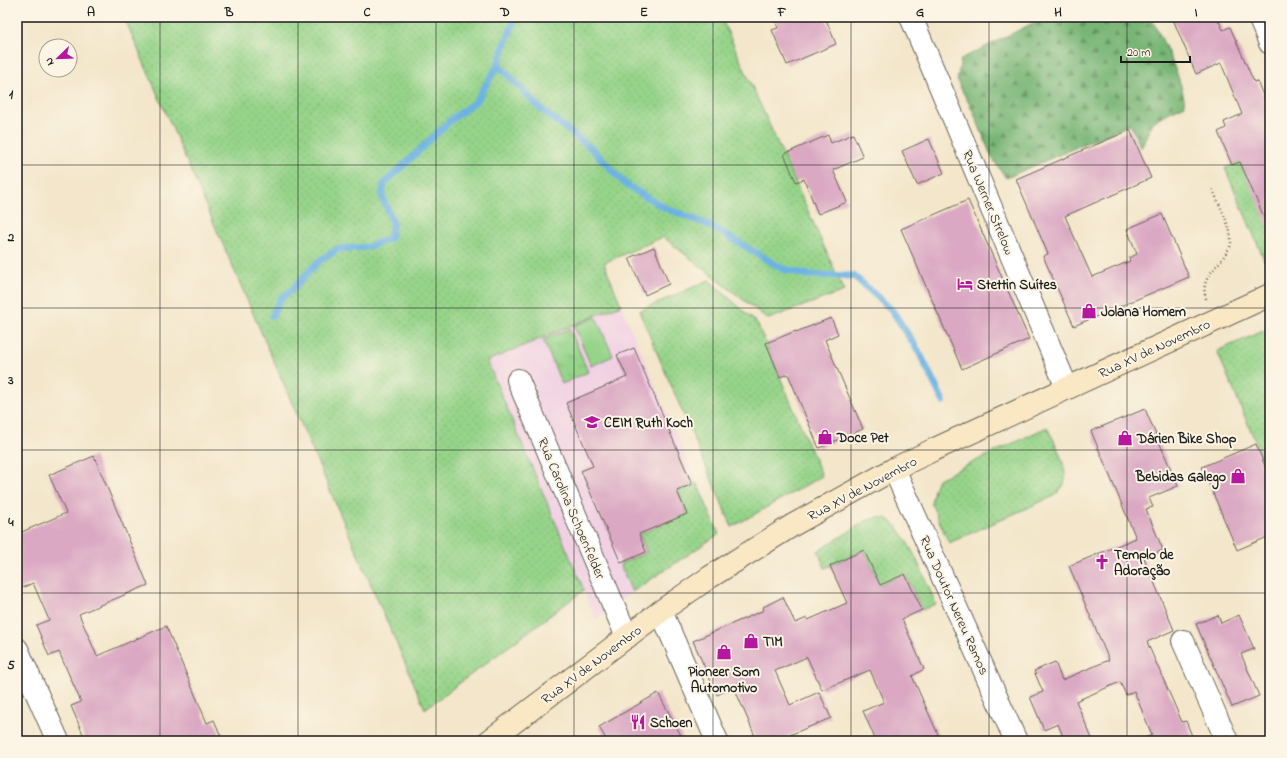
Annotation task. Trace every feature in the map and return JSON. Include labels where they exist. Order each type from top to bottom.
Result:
[{"type":"main road","name":"Rua XV de Novembro","points":[[489,741],[661,611],[710,577],[793,525],[894,469],[1270,295]]},
{"type":"street","name":"Rua Werner Strelow","points":[[911,17],[1067,388]]},
{"type":"street","points":[[1259,17],[1270,43]]},
{"type":"street","name":"Rua Carolina Schoenfelder","points":[[518,380],[626,637]]},
{"type":"street","name":"Rua Doutor Nereu Ramos","points":[[894,469],[1016,741]]},
{"type":"street","points":[[661,611],[718,741]]},
{"type":"street","points":[[1183,641],[1226,741]]},
{"type":"street","points":[[17,649],[58,741]]},
{"type":"path","points":[[1212,188],[1231,234],[1231,244],[1226,254],[1207,276],[1204,287],[1205,298],[1215,320]]},
{"type":"shaded area","name":"CEIM Ruth Koch","points":[[621,305],[719,534],[632,592],[596,620],[487,361]]},
{"type":"green space","points":[[124,17],[721,17],[844,291],[768,319],[663,237],[604,263],[621,305],[487,361],[584,590],[425,709]]},
{"type":"green space","points":[[1045,17],[1151,17],[1176,71],[1185,105],[1160,117],[1152,123],[1141,148],[1130,124],[1006,178],[992,158],[973,111],[957,81],[961,59]]},
{"type":"green space","points":[[1240,162],[1270,213],[1270,262],[1266,264],[1225,168]]},
{"type":"green space","points":[[709,280],[757,323],[822,476],[732,527],[639,311]]},
{"type":"green space","points":[[596,317],[613,356],[591,366],[574,326]]},
{"type":"green space","points":[[1270,328],[1270,476],[1217,351]]},
{"type":"green space","points":[[570,329],[588,372],[562,384],[543,340]]},
{"type":"green space","points":[[1047,427],[1061,456],[1065,472],[1063,486],[1054,496],[949,543],[931,503],[938,479]]},
{"type":"green space","points":[[697,483],[719,534],[632,592],[620,564],[647,552],[639,534],[687,514],[678,491]]},
{"type":"green space","points":[[878,517],[887,519],[894,524],[901,533],[915,557],[936,604],[922,610],[905,574],[880,585],[864,550],[825,568],[818,551],[866,521]]},
{"type":"building","points":[[774,17],[825,17],[836,44],[787,65],[772,30],[778,28]]},
{"type":"building","points":[[1172,17],[1217,17],[1223,30],[1230,27],[1254,82],[1257,81],[1270,112],[1270,231],[1240,162],[1232,165],[1218,132],[1226,128],[1224,122],[1242,114],[1221,63],[1196,74]]},
{"type":"building","points":[[1130,130],[1151,178],[1065,216],[1092,277],[1130,261],[1129,258],[1137,254],[1127,229],[1162,214],[1189,277],[1074,326],[1043,256],[1048,254],[1016,179]]},
{"type":"building","points":[[853,134],[863,157],[833,170],[847,202],[818,214],[804,179],[796,182],[784,154],[828,135],[831,143]]},
{"type":"building","points":[[929,139],[944,173],[917,185],[902,151]]},
{"type":"building","name":"Stettin Suítes","points":[[968,200],[1029,339],[962,369],[901,229]]},
{"type":"building","points":[[654,247],[669,284],[645,295],[629,258]]},
{"type":"building","points":[[831,318],[838,334],[825,340],[863,429],[819,448],[788,374],[780,377],[766,343]]},
{"type":"building","points":[[634,348],[692,484],[677,491],[687,514],[639,534],[646,552],[621,563],[581,471],[593,466],[566,403],[627,377],[617,355]]},
{"type":"building","points":[[1145,409],[1178,486],[1149,498],[1153,507],[1146,509],[1163,550],[1144,558],[1174,630],[1147,642],[1182,722],[1186,721],[1194,741],[1138,741],[1152,735],[1134,691],[1126,695],[1120,682],[1076,701],[1093,741],[1065,741],[1058,724],[1044,730],[1030,697],[1043,692],[1034,671],[1055,662],[1062,680],[1109,660],[1069,566],[1136,538],[1091,431]]},
{"type":"building","points":[[1256,444],[1270,478],[1270,536],[1237,550],[1202,467]]},
{"type":"building","points":[[94,456],[148,585],[79,614],[97,656],[166,626],[207,723],[214,720],[223,741],[86,741],[71,706],[81,702],[59,652],[49,656],[36,625],[49,620],[33,583],[17,590],[17,534],[66,513],[49,475]]},
{"type":"building","points":[[864,550],[880,585],[905,574],[922,610],[902,619],[924,669],[912,676],[941,741],[876,741],[863,711],[884,702],[870,670],[822,690],[807,657],[775,671],[790,705],[819,692],[831,718],[775,741],[757,741],[734,687],[717,695],[693,641],[764,610],[763,607],[783,597],[795,623],[807,618],[808,620],[847,603],[830,566]]},
{"type":"building","points":[[1218,615],[1221,623],[1239,615],[1254,649],[1241,654],[1259,696],[1232,707],[1196,624]]},
{"type":"building","points":[[658,693],[684,741],[607,741],[599,727]]},
{"type":"waterway","points":[[516,17],[498,65],[542,110],[592,149],[626,185],[665,208],[709,225],[783,269],[808,275],[854,276],[892,310],[919,352],[943,401]]},
{"type":"waterway","points":[[272,316],[281,298],[292,290],[319,261],[338,249],[368,247],[390,238],[393,222],[382,197],[384,184],[452,119],[476,101],[498,65]]},
{"type":"place","name":"Stettin Suítes","points":[[965,284]]},
{"type":"place","name":"Jolana Homem","points":[[1089,311]]},
{"type":"place","name":"CEIM Ruth Koch","points":[[592,422]]},
{"type":"place","name":"Doce Pet","points":[[825,437]]},
{"type":"place","name":"Dárien Bike Shop","points":[[1125,438]]},
{"type":"place","name":"Bebidas Galego","points":[[1238,476]]},
{"type":"place","name":"Templo de Adoração","points":[[1102,562]]},
{"type":"place","name":"TIM","points":[[751,641]]},
{"type":"place","name":"Pioneer Som Automotivo","points":[[724,652]]},
{"type":"place","name":"Schoen","points":[[638,722]]}]
